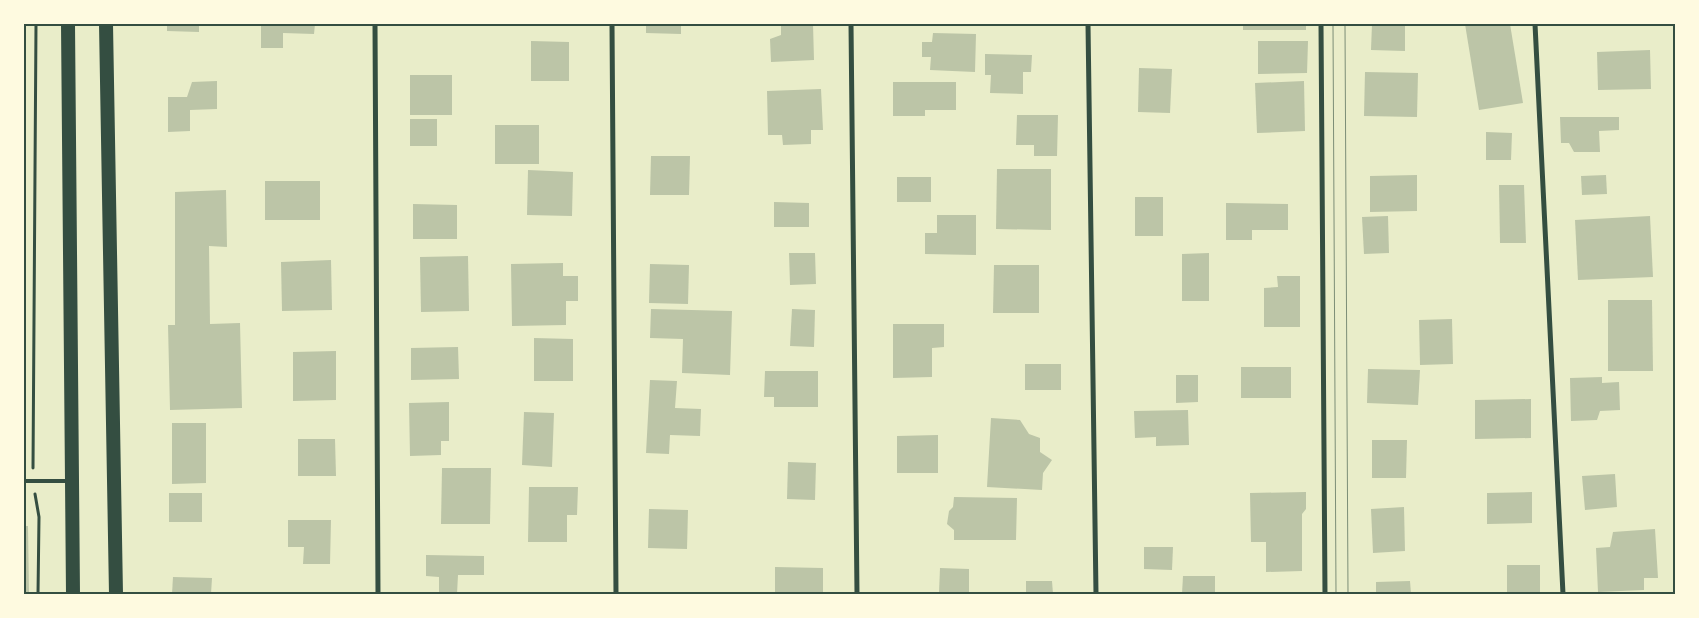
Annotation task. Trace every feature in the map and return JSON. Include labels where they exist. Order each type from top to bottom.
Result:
[{"type":"highway","points":[[68,24],[73,594]]},
{"type":"highway","points":[[106,24],[116,594]]},
{"type":"street","points":[[375,24],[378,594]]},
{"type":"street","points":[[612,24],[616,594]]},
{"type":"street","points":[[851,24],[857,594]]},
{"type":"street","points":[[1088,24],[1096,594]]},
{"type":"street","points":[[1321,24],[1324,594]]},
{"type":"street","points":[[1534,24],[1562,594]]},
{"type":"lane","points":[[24,481],[72,481]]},
{"type":"path","points":[[36,24],[33,481],[39,517],[38,594]]},
{"type":"building","points":[[167,24],[199,24],[199,32],[167,31]]},
{"type":"building","points":[[261,24],[315,24],[314,34],[283,33],[283,48],[261,48]]},
{"type":"building","points":[[646,24],[681,24],[681,34],[646,33]]},
{"type":"building","points":[[781,24],[813,24],[814,60],[771,62],[770,39],[781,35]]},
{"type":"building","points":[[1243,24],[1306,24],[1306,30],[1243,30]]},
{"type":"building","points":[[1372,24],[1405,24],[1405,51],[1371,50]]},
{"type":"building","points":[[1465,24],[1510,24],[1523,103],[1479,110]]},
{"type":"building","points":[[933,33],[976,34],[975,72],[930,70],[931,57],[922,57],[922,42],[932,42]]},
{"type":"building","points":[[531,41],[569,42],[569,81],[531,81]]},
{"type":"building","points":[[1258,41],[1308,41],[1307,73],[1258,74]]},
{"type":"building","points":[[1650,50],[1651,89],[1598,90],[1597,52]]},
{"type":"building","points":[[985,54],[1032,55],[1031,72],[1023,72],[1023,94],[990,93],[991,75],[985,75]]},
{"type":"building","points":[[1139,68],[1172,69],[1170,113],[1138,112]]},
{"type":"building","points":[[1365,72],[1418,73],[1417,117],[1364,116]]},
{"type":"building","points":[[410,75],[452,75],[452,115],[410,115]]},
{"type":"building","points":[[217,81],[217,109],[190,110],[190,131],[168,132],[168,97],[187,97],[192,82]]},
{"type":"building","points":[[1304,81],[1305,131],[1257,133],[1255,83]]},
{"type":"building","points":[[893,82],[956,82],[956,110],[925,110],[925,116],[893,116]]},
{"type":"building","points":[[821,89],[823,130],[811,130],[811,144],[783,145],[782,135],[768,135],[767,91]]},
{"type":"building","points":[[1017,115],[1058,115],[1057,156],[1034,156],[1034,145],[1016,145]]},
{"type":"building","points":[[1560,117],[1619,117],[1619,130],[1599,131],[1600,152],[1574,152],[1569,143],[1561,143]]},
{"type":"building","points":[[410,119],[437,119],[437,146],[410,146]]},
{"type":"building","points":[[495,125],[539,125],[539,164],[495,164]]},
{"type":"building","points":[[1486,132],[1512,133],[1511,160],[1486,160]]},
{"type":"building","points":[[651,156],[690,156],[689,195],[650,195]]},
{"type":"building","points":[[997,169],[1051,169],[1051,230],[996,229]]},
{"type":"building","points":[[528,170],[573,172],[572,216],[527,215]]},
{"type":"building","points":[[1417,175],[1417,211],[1370,212],[1370,176]]},
{"type":"building","points":[[1606,175],[1607,194],[1582,195],[1581,176]]},
{"type":"building","points":[[897,177],[931,177],[931,202],[897,202]]},
{"type":"building","points":[[265,181],[320,181],[320,220],[265,220]]},
{"type":"building","points":[[1499,185],[1524,185],[1526,243],[1500,243]]},
{"type":"building","points":[[226,190],[227,247],[209,246],[210,324],[240,323],[242,408],[170,410],[168,325],[175,325],[175,192]]},
{"type":"building","points":[[1135,197],[1163,197],[1163,236],[1135,236]]},
{"type":"building","points":[[774,202],[809,203],[809,227],[774,227]]},
{"type":"building","points":[[1226,203],[1288,204],[1288,230],[1252,230],[1252,240],[1226,240]]},
{"type":"building","points":[[413,204],[457,205],[457,239],[413,239]]},
{"type":"building","points":[[937,215],[976,215],[976,255],[925,254],[925,233],[937,233]]},
{"type":"building","points":[[1388,216],[1389,253],[1364,254],[1362,217]]},
{"type":"building","points":[[1650,216],[1653,277],[1578,280],[1575,220]]},
{"type":"building","points":[[789,253],[815,253],[816,284],[790,285]]},
{"type":"building","points":[[1209,253],[1209,301],[1182,301],[1182,254]]},
{"type":"building","points":[[468,256],[469,311],[421,312],[420,257]]},
{"type":"building","points":[[331,260],[332,310],[282,311],[281,262]]},
{"type":"building","points":[[563,263],[563,276],[578,276],[578,301],[566,301],[566,325],[512,326],[511,264]]},
{"type":"building","points":[[650,264],[689,265],[688,304],[649,303]]},
{"type":"building","points":[[994,265],[1039,265],[1039,313],[993,313]]},
{"type":"building","points":[[1277,276],[1300,276],[1300,327],[1264,327],[1264,288],[1278,287]]},
{"type":"building","points":[[1608,300],[1652,300],[1653,371],[1608,371]]},
{"type":"building","points":[[651,309],[732,311],[730,375],[682,373],[683,339],[650,338]]},
{"type":"building","points":[[792,309],[815,310],[814,347],[790,346]]},
{"type":"building","points":[[1452,319],[1453,364],[1420,365],[1419,320]]},
{"type":"building","points":[[893,324],[944,324],[944,347],[932,348],[932,377],[893,378]]},
{"type":"building","points":[[534,338],[573,339],[573,381],[534,381]]},
{"type":"building","points":[[458,347],[459,379],[411,380],[411,348]]},
{"type":"building","points":[[336,351],[336,400],[293,401],[293,352]]},
{"type":"building","points":[[1025,364],[1061,364],[1061,390],[1025,390]]},
{"type":"building","points":[[1241,367],[1291,367],[1291,398],[1241,398]]},
{"type":"building","points":[[1368,369],[1420,370],[1418,405],[1367,403]]},
{"type":"building","points":[[765,371],[818,371],[818,407],[774,407],[774,397],[764,397]]},
{"type":"building","points":[[1176,375],[1198,375],[1198,402],[1176,403]]},
{"type":"building","points":[[1602,377],[1602,383],[1619,382],[1620,410],[1600,411],[1597,420],[1571,421],[1570,378]]},
{"type":"building","points":[[650,380],[677,381],[675,408],[701,409],[700,436],[670,435],[669,454],[646,453]]},
{"type":"building","points":[[1531,399],[1531,438],[1475,439],[1475,400]]},
{"type":"building","points":[[449,402],[449,441],[441,441],[441,455],[410,456],[409,403]]},
{"type":"building","points":[[1188,410],[1189,445],[1156,446],[1156,437],[1135,438],[1134,411]]},
{"type":"building","points":[[524,412],[554,413],[552,467],[522,465]]},
{"type":"building","points":[[991,418],[1020,420],[1029,434],[1040,438],[1040,452],[1052,460],[1043,473],[1042,490],[987,487]]},
{"type":"building","points":[[172,423],[206,423],[206,483],[172,484]]},
{"type":"building","points":[[938,435],[938,473],[897,473],[897,436]]},
{"type":"building","points":[[298,439],[335,439],[336,476],[298,476]]},
{"type":"building","points":[[1372,440],[1407,440],[1406,478],[1372,478]]},
{"type":"building","points":[[788,462],[816,463],[815,500],[787,499]]},
{"type":"building","points":[[442,468],[491,468],[490,524],[441,524]]},
{"type":"building","points":[[1615,474],[1617,507],[1585,510],[1582,476]]},
{"type":"building","points":[[529,487],[578,487],[577,515],[567,515],[567,542],[528,542]]},
{"type":"building","points":[[1306,492],[1306,509],[1302,514],[1302,571],[1266,572],[1266,542],[1251,542],[1250,493]]},
{"type":"building","points":[[1532,492],[1532,523],[1487,524],[1487,493]]},
{"type":"building","points":[[169,493],[202,493],[202,522],[169,522]]},
{"type":"building","points":[[954,497],[1017,498],[1016,540],[954,540],[954,530],[947,524],[949,511],[953,507]]},
{"type":"building","points":[[1404,507],[1405,551],[1373,553],[1371,509]]},
{"type":"building","points":[[649,509],[688,510],[687,549],[648,548]]},
{"type":"building","points":[[288,520],[331,520],[330,564],[303,564],[304,547],[288,547]]},
{"type":"building","points":[[24,526],[28,526],[29,594],[24,594]]},
{"type":"building","points":[[1655,529],[1658,578],[1644,578],[1644,590],[1598,592],[1596,548],[1610,547],[1613,532]]},
{"type":"building","points":[[1144,547],[1173,547],[1172,570],[1144,569]]},
{"type":"building","points":[[426,555],[484,556],[484,575],[458,575],[457,594],[439,594],[439,577],[426,576]]},
{"type":"building","points":[[1507,565],[1540,565],[1540,594],[1507,594]]},
{"type":"building","points":[[775,567],[823,568],[823,594],[775,594]]},
{"type":"building","points":[[940,568],[969,569],[969,593],[939,593]]},
{"type":"building","points":[[1183,576],[1215,576],[1215,594],[1182,594]]},
{"type":"building","points":[[173,577],[212,578],[211,594],[172,594]]},
{"type":"building","points":[[1026,581],[1052,581],[1053,594],[1026,594]]},
{"type":"building","points":[[1410,581],[1411,594],[1376,594],[1376,582]]},
{"type":"tram line","points":[[1333,24],[1336,594]]},
{"type":"tram line","points":[[1345,24],[1348,594]]}]
